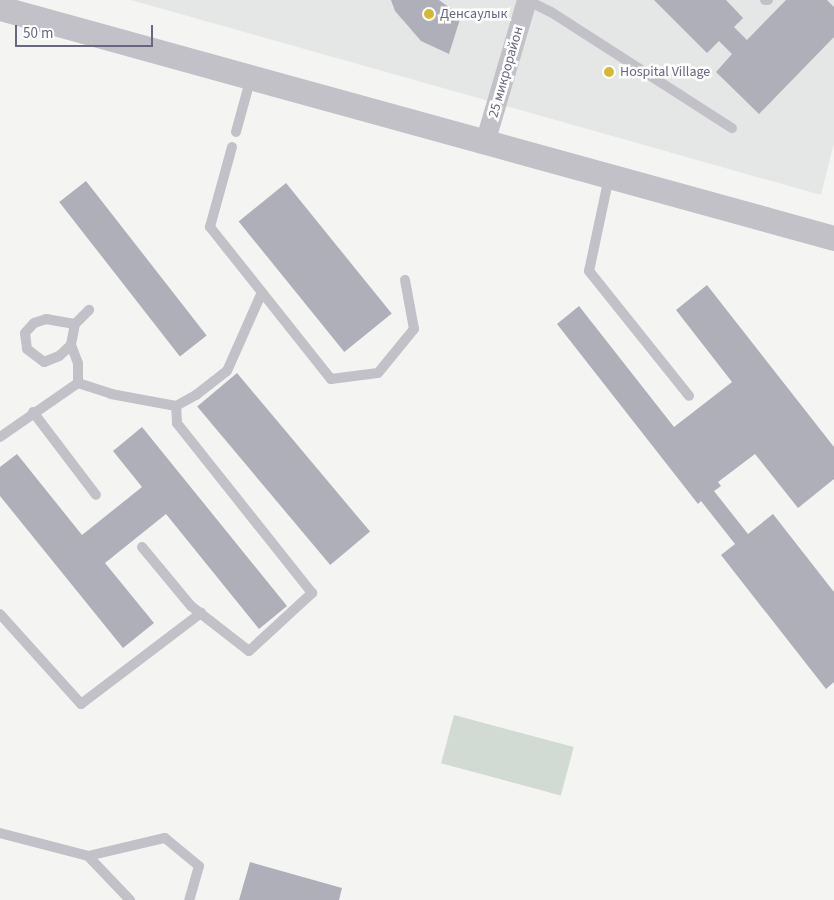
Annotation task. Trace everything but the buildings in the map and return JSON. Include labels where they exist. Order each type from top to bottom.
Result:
[{"type":"street","name":"25 микрорайон","points":[[486,143],[527,0]]},
{"type":"street","points":[[0,8],[834,238]]},
{"type":"lane","points":[[527,0],[551,12],[732,128]]},
{"type":"lane","points":[[236,132],[251,77]]},
{"type":"lane","points":[[232,147],[210,227],[331,379],[378,373],[414,328],[405,280]]},
{"type":"lane","points":[[609,176],[589,271],[689,396]]},
{"type":"lane","points":[[78,382],[111,394],[176,406],[196,395],[227,371],[262,292]]},
{"type":"lane","points":[[78,382],[78,363],[71,345],[75,324],[89,310]]},
{"type":"lane","points":[[71,345],[59,356],[44,362],[27,349],[25,333],[34,323],[46,320],[75,324]]},
{"type":"lane","points":[[0,436],[78,382]]},
{"type":"lane","points":[[142,547],[201,613],[250,651],[312,593],[178,423],[176,406]]},
{"type":"lane","points":[[33,412],[96,495]]},
{"type":"lane","points":[[0,614],[81,704],[201,613]]},
{"type":"lane","points":[[0,833],[88,856],[165,838],[199,866],[189,900]]},
{"type":"lane","points":[[88,856],[130,900]]},
{"type":"shaded area","name":"Hospital Village","points":[[131,0],[834,0],[834,143],[821,195]]},
{"type":"shaded area","points":[[454,715],[574,747],[561,795],[441,763]]},
{"type":"place","name":"Денсаулык","points":[[429,14]]},
{"type":"place","name":"Hospital Village","points":[[609,72]]}]
